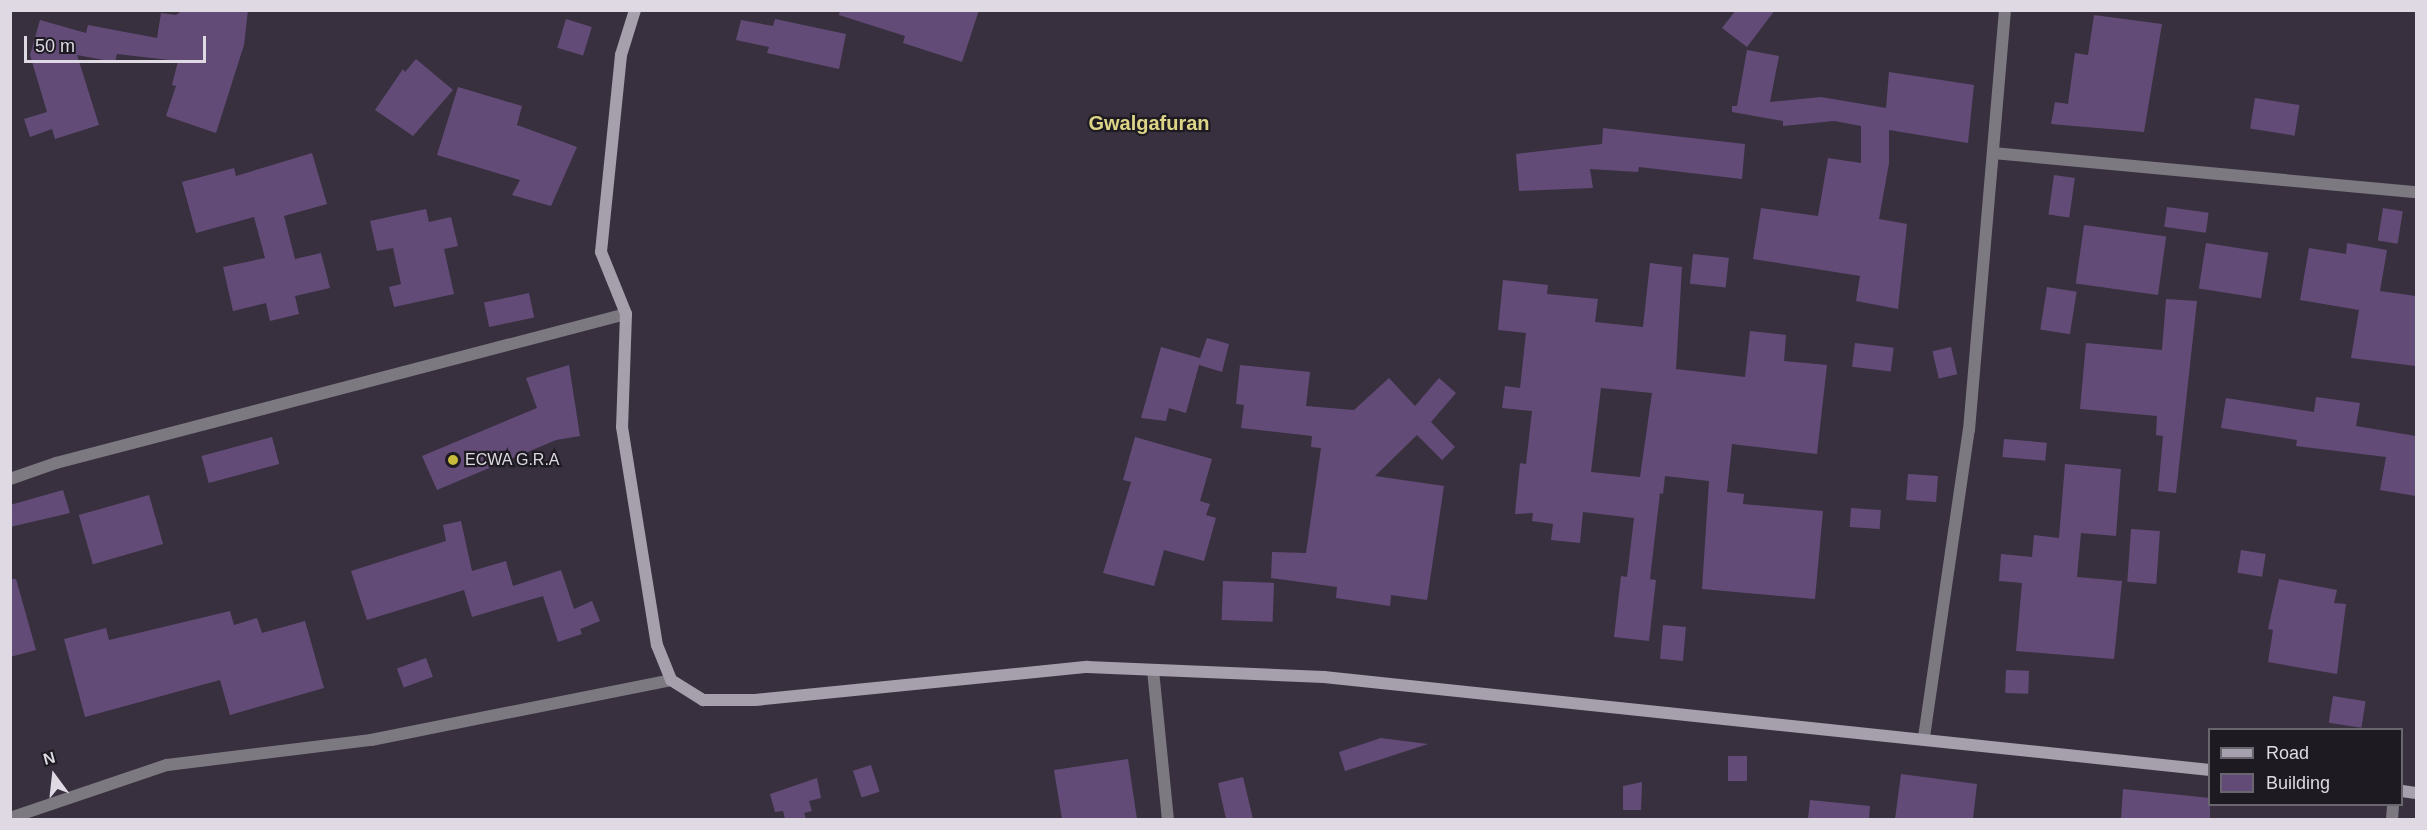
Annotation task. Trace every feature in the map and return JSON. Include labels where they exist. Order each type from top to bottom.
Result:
[{"type":"street","points":[[635,10],[621,55],[601,252],[626,314],[622,427],[657,645],[671,680],[703,700],[755,700],[1087,667],[1324,677],[1924,737],[2208,770]]},
{"type":"street","points":[[1924,737],[1969,430],[2005,10]]},
{"type":"street","points":[[1993,153],[2416,192]]},
{"type":"street","points":[[10,479],[56,464],[626,314]]},
{"type":"street","points":[[1153,670],[1168,819]]},
{"type":"street","points":[[10,818],[167,765],[371,740],[671,680]]},
{"type":"building","points":[[183,10],[248,10],[244,45],[216,133],[166,116],[176,86],[172,85],[178,61],[117,54],[115,62],[77,55],[99,125],[55,139],[52,129],[30,137],[24,119],[47,112],[30,55],[40,20],[86,33],[88,25],[157,38],[161,13],[176,15]]},
{"type":"building","points":[[840,10],[979,10],[962,62],[903,43],[905,36],[839,15]]},
{"type":"building","points":[[1736,10],[1775,10],[1747,47],[1722,28]]},
{"type":"building","points":[[2094,15],[2162,24],[2144,132],[2051,124],[2055,102],[2068,104],[2075,53],[2088,55]]},
{"type":"building","points":[[566,19],[592,27],[583,56],[557,48]]},
{"type":"building","points":[[775,19],[846,34],[839,69],[767,53],[769,47],[736,40],[741,20],[773,26]]},
{"type":"building","points":[[1747,50],[1779,56],[1770,102],[1821,97],[1886,108],[1889,72],[1974,85],[1968,143],[1889,130],[1889,163],[1879,219],[1907,224],[1898,309],[1856,301],[1860,276],[1753,259],[1761,208],[1818,216],[1828,158],[1861,163],[1861,126],[1834,121],[1783,126],[1783,121],[1732,112],[1732,106],[1737,106]]},
{"type":"building","points":[[416,59],[453,90],[413,136],[375,110],[403,69],[405,72]]},
{"type":"building","points":[[458,87],[522,106],[517,125],[577,147],[551,206],[512,195],[520,180],[437,155]]},
{"type":"building","points":[[2255,98],[2299,105],[2295,136],[2250,129]]},
{"type":"building","points":[[1603,128],[1745,144],[1742,179],[1639,167],[1638,172],[1590,169],[1593,188],[1519,191],[1516,154],[1602,144]]},
{"type":"building","points":[[312,153],[327,204],[284,216],[295,259],[321,253],[330,288],[295,296],[299,314],[270,321],[266,303],[233,311],[223,267],[265,258],[254,217],[196,233],[182,182],[234,168],[236,176]]},
{"type":"building","points":[[2054,175],[2075,178],[2069,218],[2048,215]]},
{"type":"building","points":[[2167,207],[2209,213],[2206,233],[2164,227]]},
{"type":"building","points":[[2383,208],[2403,211],[2398,244],[2378,241]]},
{"type":"building","points":[[426,209],[429,222],[451,217],[458,246],[444,249],[454,294],[394,307],[389,287],[401,284],[393,248],[377,251],[370,221]]},
{"type":"building","points":[[2084,225],[2166,237],[2158,295],[2076,283]]},
{"type":"building","points":[[2206,243],[2268,253],[2261,298],[2199,288]]},
{"type":"building","points":[[2347,243],[2387,250],[2380,291],[2416,296],[2416,366],[2351,358],[2359,310],[2300,300],[2309,248],[2346,254]]},
{"type":"building","points":[[1693,254],[1729,258],[1726,288],[1690,284]]},
{"type":"building","points":[[1650,263],[1682,267],[1676,369],[1745,377],[1750,331],[1786,335],[1784,361],[1827,365],[1817,454],[1732,444],[1727,492],[1744,494],[1743,504],[1823,511],[1815,599],[1702,589],[1709,481],[1665,476],[1663,494],[1660,493],[1650,579],[1656,580],[1649,641],[1614,637],[1621,576],[1627,577],[1634,518],[1583,512],[1580,543],[1551,540],[1553,524],[1532,521],[1533,513],[1515,514],[1520,463],[1526,464],[1532,411],[1502,408],[1505,386],[1520,388],[1526,333],[1498,330],[1503,280],[1548,285],[1547,294],[1598,299],[1595,322],[1643,327]],"holes":[[[1601,388],[1652,393],[1640,477],[1591,472]]]},
{"type":"building","points":[[2047,287],[2077,292],[2070,334],[2040,329]]},
{"type":"building","points":[[529,293],[534,317],[489,327],[484,303]]},
{"type":"building","points":[[2166,299],[2197,301],[2176,493],[2158,491],[2163,436],[2156,435],[2157,416],[2080,409],[2086,343],[2162,350]]},
{"type":"building","points":[[1207,338],[1229,344],[1222,372],[1199,365],[1186,413],[1169,408],[1166,421],[1141,418],[1161,347],[1200,358]]},
{"type":"building","points":[[1855,343],[1894,348],[1891,372],[1852,367]]},
{"type":"building","points":[[1951,347],[1957,374],[1939,379],[1932,351]]},
{"type":"building","points":[[569,365],[580,436],[556,440],[437,490],[422,456],[537,408],[526,378]]},
{"type":"building","points":[[1240,365],[1310,372],[1306,406],[1354,410],[1389,378],[1415,406],[1439,378],[1456,393],[1431,422],[1455,447],[1442,460],[1417,435],[1375,476],[1444,486],[1427,600],[1391,595],[1390,606],[1336,598],[1337,587],[1271,578],[1272,552],[1306,553],[1321,448],[1311,447],[1312,436],[1241,428],[1244,405],[1236,404]]},
{"type":"building","points":[[2316,397],[2360,403],[2356,426],[2416,436],[2416,496],[2380,490],[2386,457],[2296,446],[2297,440],[2221,428],[2226,398],[2314,412]]},
{"type":"building","points":[[272,437],[279,464],[209,483],[201,456]]},
{"type":"building","points":[[1135,437],[1212,459],[1200,501],[1210,504],[1206,515],[1216,518],[1204,561],[1164,550],[1154,586],[1103,573],[1131,482],[1123,480]]},
{"type":"building","points":[[2004,439],[2047,443],[2045,461],[2002,457]]},
{"type":"building","points":[[2065,464],[2121,469],[2116,536],[2081,533],[2077,577],[2122,581],[2114,659],[2016,651],[2022,583],[1999,581],[2001,554],[2032,557],[2034,535],[2059,538]]},
{"type":"building","points":[[1908,474],[1938,476],[1936,502],[1906,500]]},
{"type":"building","points":[[63,490],[70,513],[10,527],[10,505]]},
{"type":"building","points":[[149,495],[163,544],[93,564],[79,515]]},
{"type":"building","points":[[1851,508],[1881,510],[1880,529],[1850,527]]},
{"type":"building","points":[[461,521],[472,571],[506,561],[513,586],[561,570],[574,609],[592,601],[600,621],[580,629],[582,634],[558,642],[543,596],[472,617],[464,590],[367,620],[351,571],[446,541],[443,525]]},
{"type":"building","points":[[2131,529],[2160,531],[2156,584],[2127,582]]},
{"type":"building","points":[[2241,550],[2266,554],[2262,577],[2237,573]]},
{"type":"building","points":[[10,579],[16,579],[36,650],[10,657]]},
{"type":"building","points":[[2279,579],[2337,590],[2334,603],[2346,604],[2337,674],[2268,662],[2273,630],[2268,629]]},
{"type":"building","points":[[1223,581],[1274,583],[1273,622],[1222,620]]},
{"type":"building","points":[[230,611],[234,625],[257,618],[262,633],[305,621],[324,688],[230,715],[220,680],[85,717],[64,639],[106,628],[109,640]]},
{"type":"building","points":[[1663,625],[1686,627],[1683,661],[1660,659]]},
{"type":"building","points":[[426,658],[433,677],[404,687],[397,669]]},
{"type":"building","points":[[2006,670],[2029,671],[2028,694],[2005,693]]},
{"type":"building","points":[[2333,696],[2366,701],[2361,728],[2329,723]]},
{"type":"building","points":[[1381,738],[1428,744],[1345,771],[1339,752]]},
{"type":"building","points":[[1728,756],[1747,756],[1747,781],[1728,781]]},
{"type":"building","points":[[1128,759],[1137,819],[1062,819],[1054,770]]},
{"type":"building","points":[[871,765],[880,792],[862,798],[853,771]]},
{"type":"building","points":[[1901,774],[1977,784],[1973,819],[1895,819]]},
{"type":"building","points":[[1243,777],[1253,819],[1226,819],[1218,783]]},
{"type":"building","points":[[817,778],[821,798],[809,801],[812,811],[804,813],[806,819],[785,819],[783,811],[775,812],[770,794]]},
{"type":"building","points":[[1642,782],[1641,810],[1623,810],[1623,786]]},
{"type":"building","points":[[2123,789],[2208,798],[2208,806],[2210,806],[2210,819],[2121,819]]},
{"type":"building","points":[[1810,800],[1870,806],[1869,819],[1808,819]]},
{"type":"place","name":"ECWA G.R.A","points":[[453,460]]},
{"type":"district","name":"Gwalgafuran","points":[[1149,123]]}]
